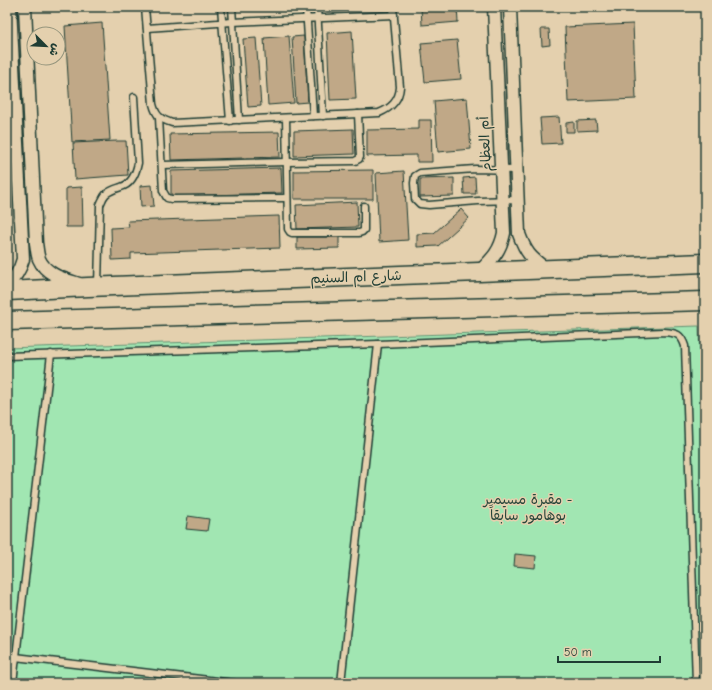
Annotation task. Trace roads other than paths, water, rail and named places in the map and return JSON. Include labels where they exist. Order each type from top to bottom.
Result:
[{"type":"main road","name":"شارع ام السنيم","points":[[7,291],[705,263]]},
{"type":"main road","points":[[686,302],[705,295]]},
{"type":"main road","points":[[7,320],[705,302]]},
{"type":"street","points":[[7,284],[17,275],[21,268],[23,259],[10,7]]},
{"type":"street","points":[[25,7],[36,243],[39,258],[54,275],[93,287]]},
{"type":"street","name":"أم العظام","points":[[479,272],[491,260],[501,244],[504,233],[494,7]]},
{"type":"street","points":[[510,7],[519,234],[523,245],[532,259],[546,269]]},
{"type":"lane","points":[[145,7],[152,104],[154,111],[159,118],[163,191],[166,197],[171,200],[287,198]]},
{"type":"lane","points":[[221,7],[230,120]]},
{"type":"lane","points":[[232,7],[239,120]]},
{"type":"lane","points":[[306,7],[313,116]]},
{"type":"lane","points":[[317,7],[323,116]]},
{"type":"lane","points":[[159,118],[172,123],[379,113],[388,109],[396,102],[400,92],[393,7]]},
{"type":"lane","points":[[147,28],[232,22],[307,20],[394,15]]},
{"type":"lane","points":[[93,287],[100,205],[107,193],[128,183],[134,177],[137,170],[138,163],[134,97]]},
{"type":"lane","points":[[162,165],[357,160],[360,157],[358,114]]},
{"type":"lane","points":[[286,118],[288,229],[290,232],[362,232],[364,230],[364,206]]},
{"type":"lane","points":[[517,170],[475,170],[420,173],[415,176],[414,183],[415,199],[420,204],[429,205],[518,200]]},
{"type":"lane","points":[[7,356],[378,344],[664,332],[675,333],[682,338],[686,353],[696,683]]},
{"type":"lane","points":[[341,683],[378,344]]},
{"type":"lane","points":[[13,683],[51,354]]},
{"type":"lane","points":[[7,656],[234,683]]},
{"type":"park label","name":"مقبرة مسيمير - بوهامور سابقاً","points":[[528,508]]}]
